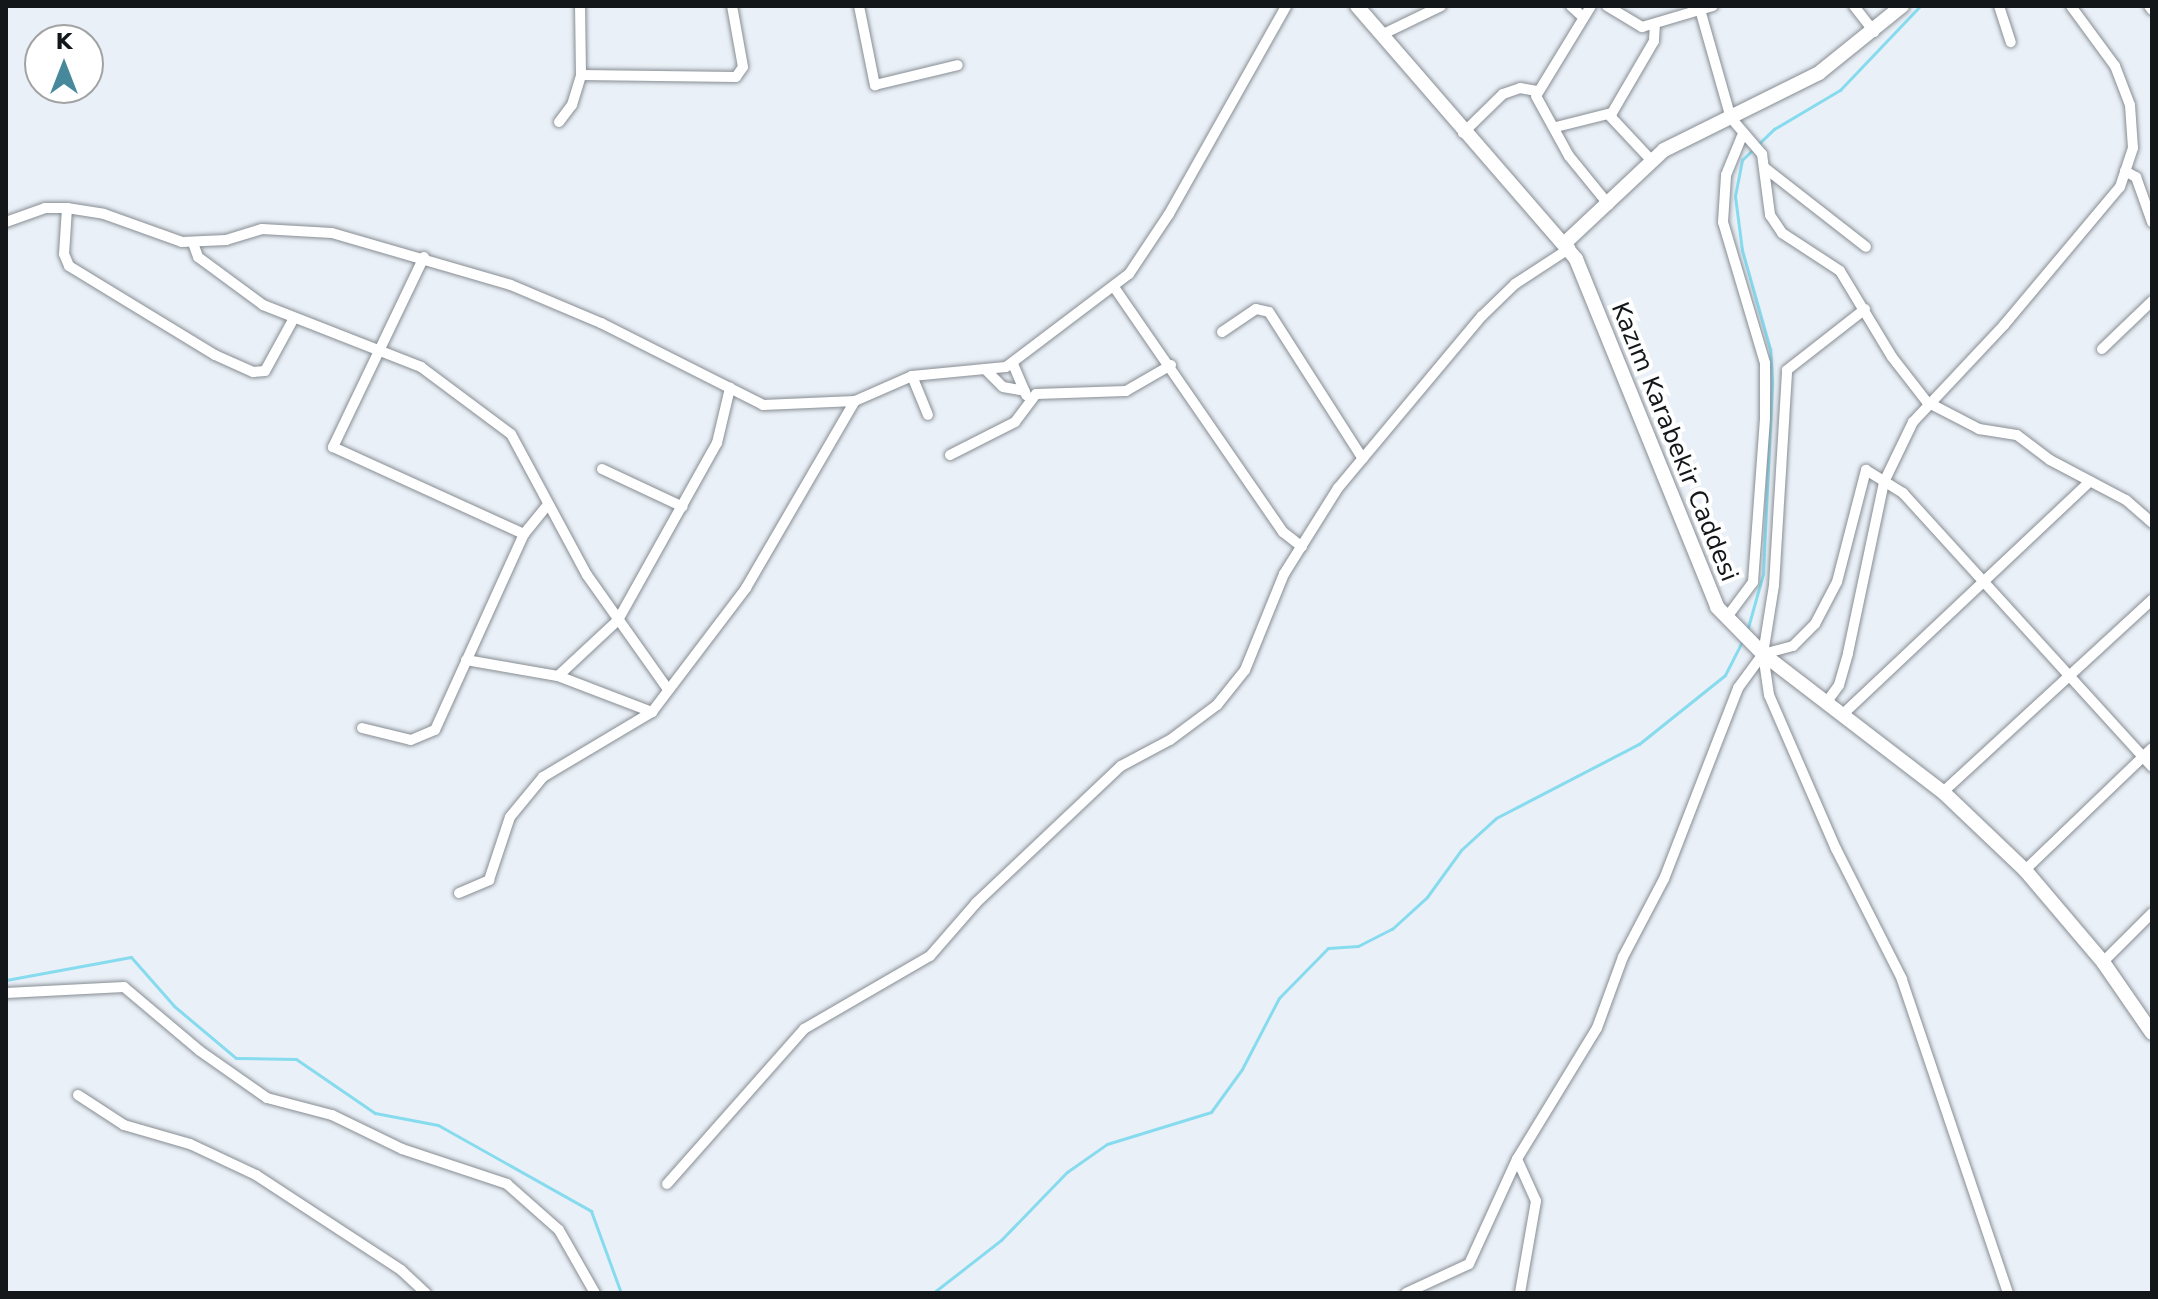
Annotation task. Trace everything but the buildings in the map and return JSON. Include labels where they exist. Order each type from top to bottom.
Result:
[{"type":"street","points":[[559,122],[572,105],[581,75],[580,6]]},
{"type":"street","points":[[581,75],[736,77],[743,67],[732,6]]},
{"type":"street","points":[[859,6],[875,85],[958,65]]},
{"type":"street","points":[[6,222],[45,208],[67,208],[193,243],[262,229],[303,229],[424,257],[559,305],[763,405],[855,401],[912,376],[1013,364],[1114,287],[1143,256],[1162,227],[1286,6]]},
{"type":"street","name":"Kazım Karabekir Caddesi","points":[[1357,6],[1463,133],[1568,245],[1694,559],[1727,617],[1763,654],[1943,792],[2025,870],[2103,962],[2152,1033]]},
{"type":"street","points":[[1381,35],[1441,6]]},
{"type":"street","points":[[1571,6],[1583,17]]},
{"type":"street","points":[[1591,6],[1537,91],[1539,105],[1556,127],[1569,156],[1609,205]]},
{"type":"street","points":[[1607,6],[1632,24],[1655,24],[1713,6]]},
{"type":"street","points":[[1854,6],[1874,32]]},
{"type":"street","points":[[667,1184],[804,1029],[930,956],[976,903],[1121,766],[1170,740],[1217,705],[1245,670],[1281,581],[1302,547],[1363,459],[1495,302],[1568,245],[1652,161],[1688,134],[1731,118],[1819,73],[1874,32],[1902,6]]},
{"type":"street","points":[[1999,6],[2011,42]]},
{"type":"street","points":[[1826,703],[1839,685],[1848,653],[1884,482],[1927,402],[2004,325],[2120,187],[2133,148],[2130,105],[2115,66],[2071,6]]},
{"type":"street","points":[[1700,9],[1731,118],[1742,136],[1753,140],[1762,154],[1770,215],[1782,233],[1840,271],[1892,357],[1927,402],[1979,429],[2017,435],[2126,500],[2152,523]]},
{"type":"street","points":[[1556,127],[1609,115],[1654,41],[1655,24]]},
{"type":"street","points":[[1463,133],[1503,94],[1520,88],[1537,91]]},
{"type":"street","points":[[1609,115],[1652,161]]},
{"type":"street","points":[[1727,617],[1753,582],[1765,417],[1765,363],[1723,222],[1726,175],[1742,136]]},
{"type":"street","points":[[1765,168],[1866,247]]},
{"type":"street","points":[[2125,171],[2136,177],[2152,222]]},
{"type":"street","points":[[67,208],[64,254],[69,266],[215,355],[253,372],[265,371],[294,318]]},
{"type":"street","points":[[193,243],[209,265],[263,305],[379,349],[436,377],[511,434],[547,506],[618,620],[667,688]]},
{"type":"street","points":[[424,257],[333,447],[524,534]]},
{"type":"street","points":[[1114,287],[1171,365],[1283,532],[1302,547]]},
{"type":"street","points":[[2102,349],[2152,301]]},
{"type":"street","points":[[1222,332],[1256,309],[1269,312],[1363,459]]},
{"type":"street","points":[[1865,309],[1787,370],[1774,585],[1763,654],[1769,695],[1836,849],[1902,979],[2008,1293]]},
{"type":"street","points":[[950,455],[1015,422],[1026,395],[1013,364]]},
{"type":"street","points":[[985,369],[1003,387],[1026,395],[1126,391],[1171,365]]},
{"type":"street","points":[[912,376],[928,415]]},
{"type":"street","points":[[558,676],[618,620],[717,443],[730,388]]},
{"type":"street","points":[[459,893],[489,880],[510,817],[543,777],[652,712],[667,688],[746,588],[855,401]]},
{"type":"street","points":[[602,469],[683,507]]},
{"type":"street","points":[[1406,1293],[1469,1264],[1517,1159],[1597,1028],[1623,957],[1664,879],[1738,688],[1763,654],[1793,646],[1815,624],[1837,582],[1860,480],[1866,470],[1903,493],[1980,583],[2152,767]]},
{"type":"street","points":[[1842,715],[2090,481]]},
{"type":"street","points":[[362,728],[411,740],[431,733],[524,534],[547,506]]},
{"type":"street","points":[[1943,792],[2152,600]]},
{"type":"street","points":[[466,660],[558,676],[652,712]]},
{"type":"street","points":[[2025,870],[2152,748]]},
{"type":"street","points":[[2103,962],[2152,913]]},
{"type":"street","points":[[6,993],[124,987],[256,1092],[332,1115],[394,1146],[507,1184],[559,1230],[595,1293]]},
{"type":"street","points":[[78,1095],[124,1125],[190,1144],[256,1175],[401,1270],[426,1293]]},
{"type":"street","points":[[1517,1159],[1536,1201],[1520,1293]]},
{"type":"waterway","points":[[1747,631],[1763,574],[1772,382],[1770,349],[1742,250],[1735,196],[1742,160],[1774,129],[1840,90],[1920,6]]},
{"type":"waterway","points":[[933,1293],[1001,1240],[1067,1172],[1107,1144],[1211,1112],[1242,1069],[1279,998],[1328,948],[1358,946],[1392,929],[1427,897],[1461,850],[1496,818],[1639,744],[1725,675],[1742,641]]},
{"type":"waterway","points":[[6,980],[131,957],[174,1006],[236,1058],[296,1059],[375,1113],[438,1125],[591,1211],[621,1293]]}]
